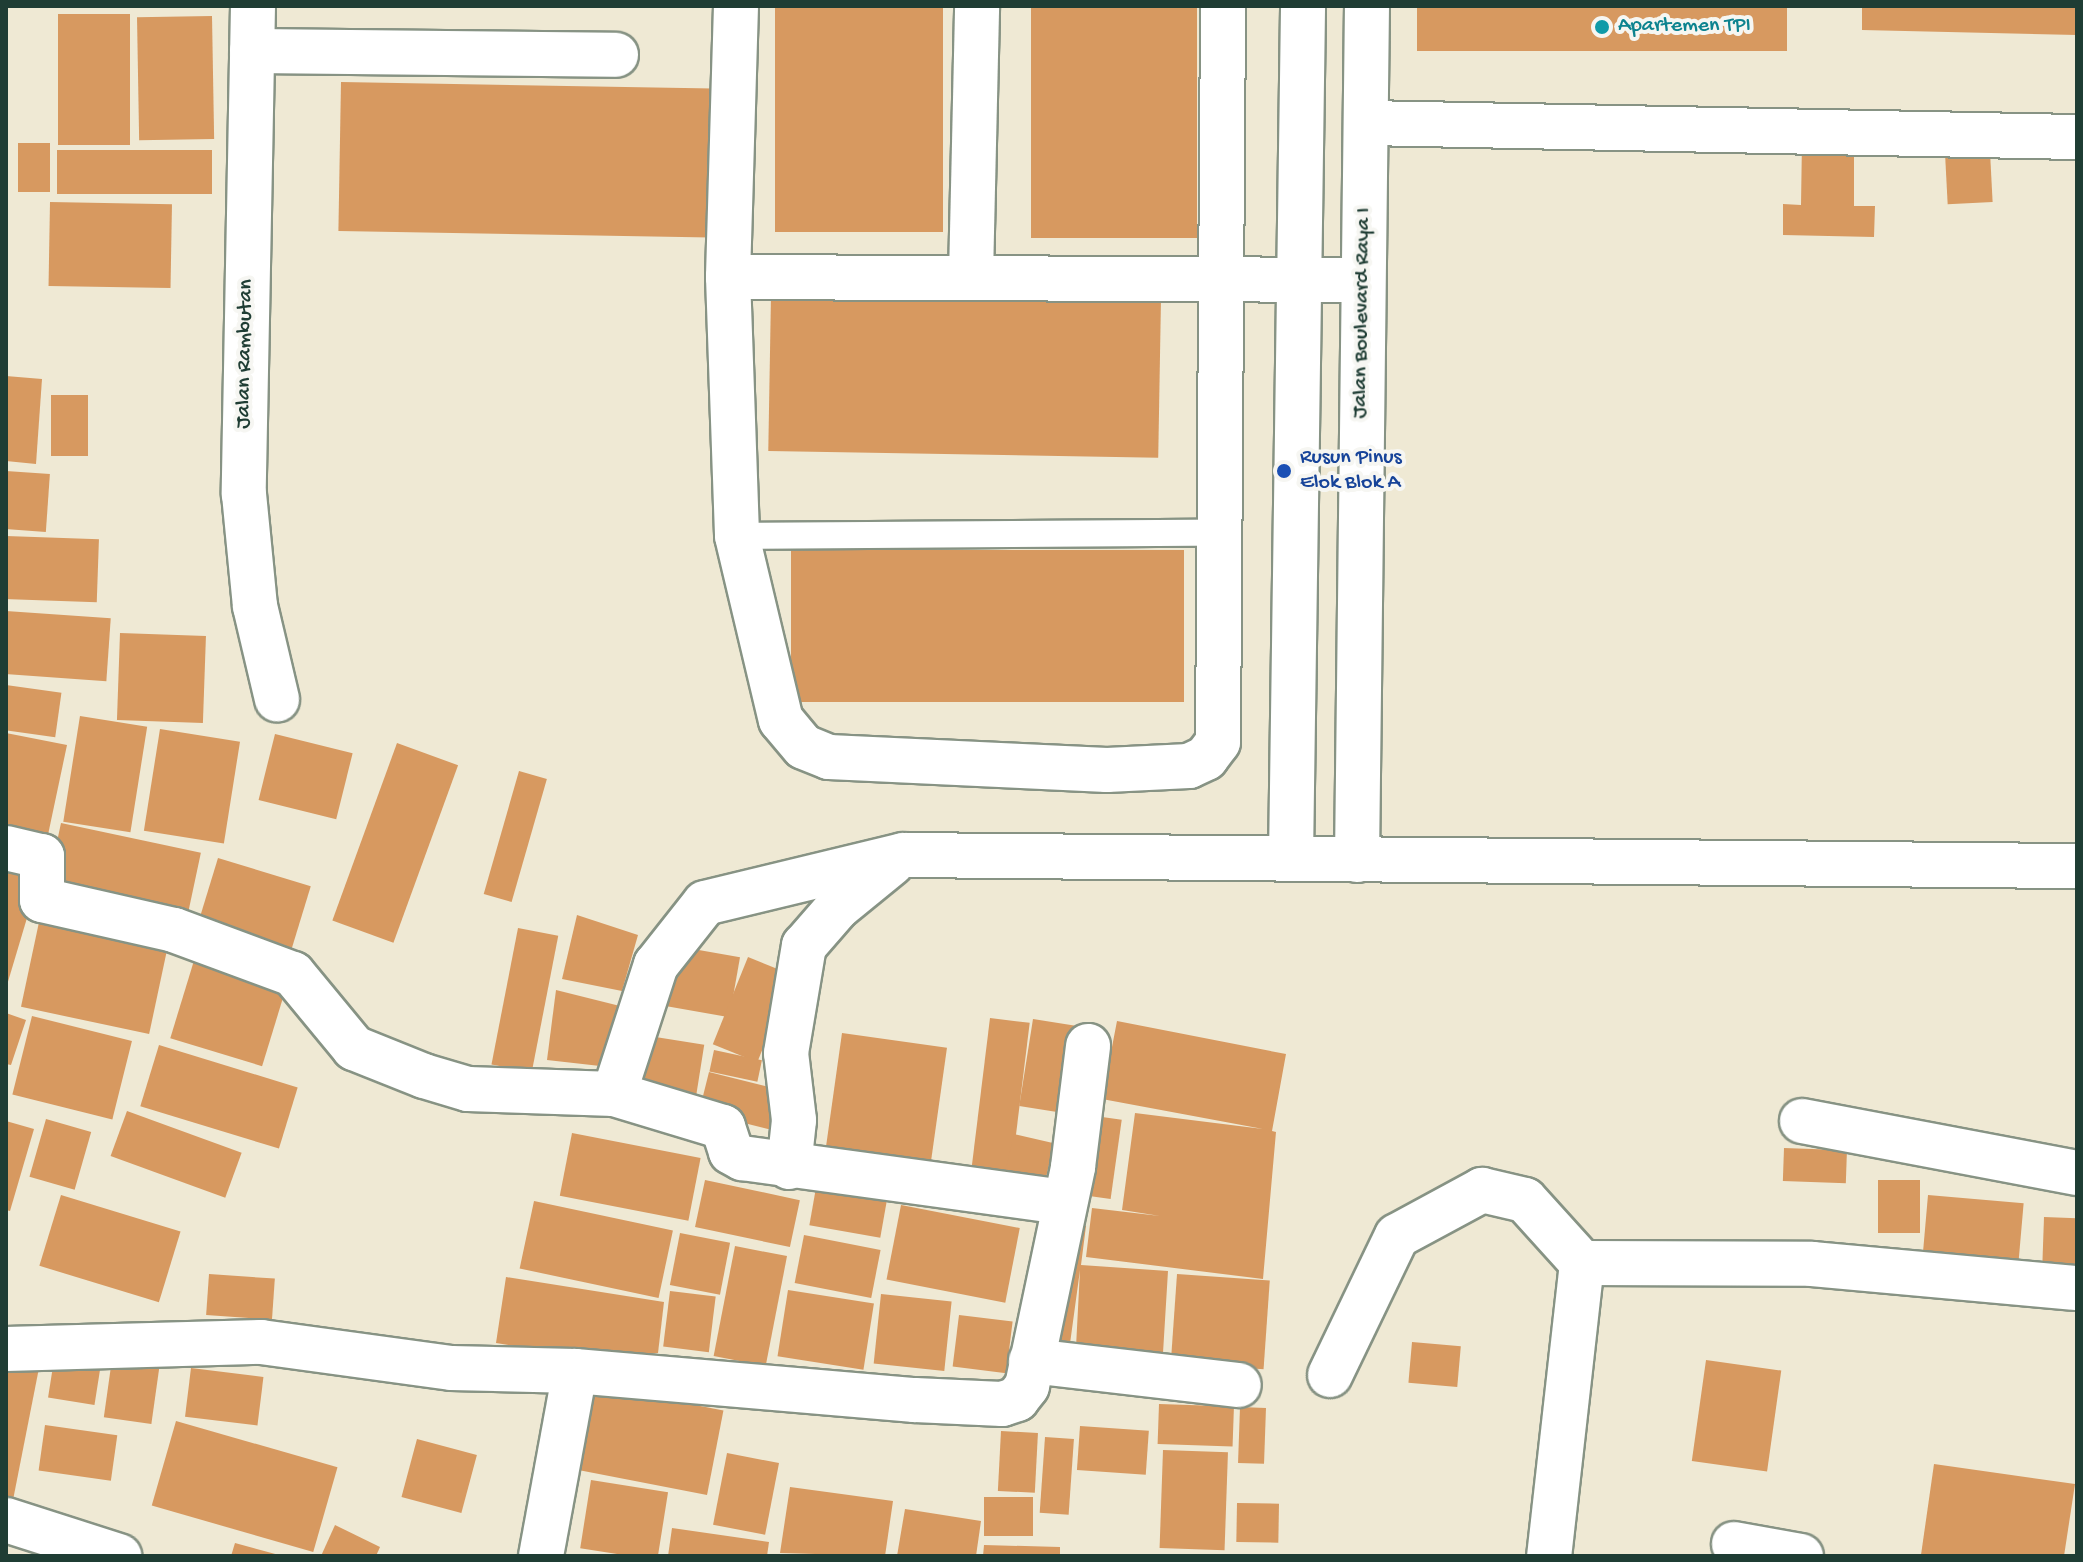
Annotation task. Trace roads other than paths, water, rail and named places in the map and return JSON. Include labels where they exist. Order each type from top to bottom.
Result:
[{"type":"street","name":"Jalan Rambutan","points":[[253,6],[244,494],[252,592],[277,699]]},
{"type":"street","points":[[736,6],[728,277],[737,536],[781,720],[804,747],[829,757],[1107,770],[1189,766],[1206,758],[1218,742],[1216,533],[1223,279],[1223,6]]},
{"type":"street","points":[[971,276],[977,6]]},
{"type":"street","points":[[1291,858],[1303,6]]},
{"type":"street","name":"Jalan Boulevard Raya I","points":[[1357,860],[1367,6]]},
{"type":"street","points":[[252,51],[616,55]]},
{"type":"street","points":[[1366,123],[2077,137]]},
{"type":"street","points":[[728,277],[1363,280]]},
{"type":"street","points":[[6,848],[42,856],[42,900],[174,930],[293,974],[354,1048],[468,1089],[614,1094],[723,1127],[736,1155],[789,1167],[1064,1202]]},
{"type":"street","points":[[789,1167],[794,1120],[786,1053],[804,946],[837,908],[903,855]]},
{"type":"street","points":[[614,1094],[656,965],[705,903],[903,855],[2077,866]]},
{"type":"street","points":[[6,1349],[261,1342],[451,1368],[575,1371],[740,1388],[1002,1404],[1017,1399],[1027,1386],[1064,1202],[1088,1046]]},
{"type":"street","points":[[1802,1121],[2077,1173]]},
{"type":"street","points":[[1330,1375],[1397,1236],[1482,1190],[1525,1200],[1582,1263],[1812,1264],[2077,1288]]},
{"type":"street","points":[[1549,1556],[1582,1263]]},
{"type":"street","points":[[1031,1361],[1239,1385]]},
{"type":"street","points":[[541,1556],[575,1371]]},
{"type":"street","points":[[6,1520],[119,1556]]},
{"type":"street","points":[[1734,1544],[1801,1556]]},
{"type":"lane","points":[[737,536],[1216,533]]},
{"type":"place","name":"Apartemen TPI","points":[[1602,27]]},
{"type":"place","name":"Rusun Pinus Elok Blok A","points":[[1284,471]]}]
